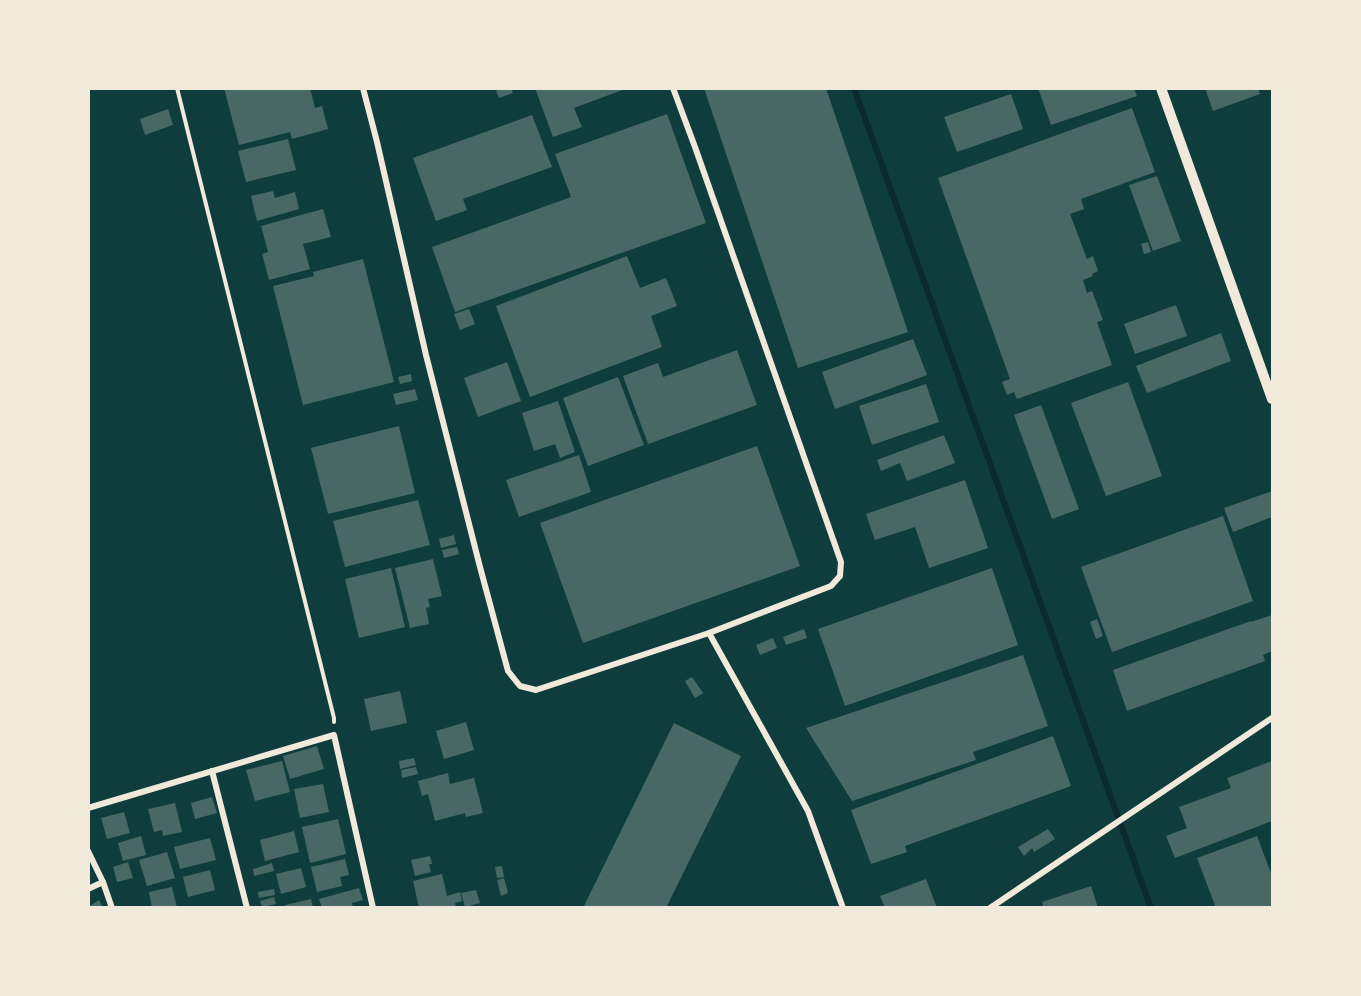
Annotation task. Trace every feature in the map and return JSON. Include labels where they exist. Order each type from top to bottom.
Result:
[{"type":"street","points":[[363,88],[426,355],[508,671],[520,686],[536,690],[709,633],[831,586],[840,576],[841,562],[673,88]]},
{"type":"street","points":[[1161,88],[1272,399]]},
{"type":"street","points":[[709,633],[808,811],[843,908]]},
{"type":"street","points":[[990,908],[1272,718]]},
{"type":"street","points":[[88,808],[334,735],[373,908]]},
{"type":"street","points":[[212,771],[247,908]]},
{"type":"street","points":[[88,851],[112,908]]},
{"type":"street","points":[[88,889],[103,882]]},
{"type":"path","points":[[177,88],[334,718],[334,735]]},
{"type":"building","points":[[224,88],[310,88],[315,108],[322,106],[328,129],[292,139],[290,132],[239,145]]},
{"type":"building","points":[[511,88],[513,93],[499,98],[496,91]]},
{"type":"building","points":[[535,88],[625,89],[574,108],[582,127],[553,137]]},
{"type":"building","points":[[704,88],[826,88],[908,332],[798,368]]},
{"type":"building","points":[[1038,88],[1134,88],[1137,96],[1051,125]]},
{"type":"building","points":[[1205,88],[1258,88],[1260,94],[1213,111]]},
{"type":"building","points":[[1011,94],[1023,129],[957,152],[944,117]]},
{"type":"building","points":[[1132,108],[1155,172],[1081,199],[1084,209],[1070,214],[1087,259],[1093,256],[1098,271],[1083,280],[1087,293],[1092,291],[1103,320],[1097,322],[1112,365],[1017,399],[1014,392],[1007,395],[1002,382],[1010,379],[938,178]]},
{"type":"building","points":[[168,109],[173,125],[145,135],[140,119]]},
{"type":"building","points":[[667,114],[706,223],[455,312],[432,247],[571,197],[555,154]]},
{"type":"building","points":[[532,115],[552,167],[463,199],[467,210],[436,221],[413,158]]},
{"type":"building","points":[[288,139],[296,170],[246,182],[238,151]]},
{"type":"building","points":[[1157,176],[1181,241],[1153,251],[1129,185]]},
{"type":"building","points":[[273,191],[275,198],[295,192],[299,209],[257,221],[251,196]]},
{"type":"building","points":[[323,209],[331,237],[303,244],[310,269],[269,280],[262,254],[268,252],[261,226]]},
{"type":"building","points":[[1148,242],[1151,252],[1144,254],[1141,244]]},
{"type":"building","points":[[627,256],[640,288],[666,278],[677,306],[651,316],[662,347],[530,397],[496,306]]},
{"type":"building","points":[[363,259],[394,382],[303,405],[273,286],[314,276],[313,272]]},
{"type":"building","points":[[1176,305],[1187,336],[1135,354],[1124,324]]},
{"type":"building","points":[[469,309],[475,324],[460,330],[454,314]]},
{"type":"building","points":[[1221,333],[1231,361],[1147,393],[1136,366]]},
{"type":"building","points":[[913,339],[927,375],[835,409],[822,372]]},
{"type":"building","points":[[737,350],[757,405],[648,444],[623,376],[658,363],[663,377]]},
{"type":"building","points":[[507,362],[521,401],[478,417],[464,378]]},
{"type":"building","points":[[411,374],[412,381],[400,384],[398,377]]},
{"type":"building","points":[[618,377],[644,445],[588,466],[563,398]]},
{"type":"building","points":[[1128,382],[1162,476],[1106,496],[1071,403]]},
{"type":"building","points":[[926,384],[939,422],[872,445],[859,406]]},
{"type":"building","points":[[415,389],[418,400],[396,405],[393,394]]},
{"type":"building","points":[[558,401],[575,452],[560,458],[555,444],[534,451],[522,413]]},
{"type":"building","points":[[1041,405],[1079,509],[1052,519],[1014,415]]},
{"type":"building","points":[[399,426],[415,493],[328,514],[311,448]]},
{"type":"building","points":[[944,435],[955,463],[907,481],[900,463],[881,471],[877,460]]},
{"type":"building","points":[[757,446],[800,566],[583,643],[540,523]]},
{"type":"building","points":[[579,455],[591,492],[519,517],[506,480]]},
{"type":"building","points":[[965,480],[988,548],[929,568],[915,527],[875,540],[866,514]]},
{"type":"building","points":[[1272,491],[1272,517],[1233,532],[1224,508]]},
{"type":"building","points":[[418,500],[430,545],[345,567],[333,521]]},
{"type":"building","points":[[1223,516],[1253,601],[1112,652],[1081,567]]},
{"type":"building","points":[[454,535],[456,544],[441,548],[439,539]]},
{"type":"building","points":[[457,547],[459,554],[444,558],[442,550]]},
{"type":"building","points":[[433,559],[442,596],[428,599],[430,607],[426,608],[429,624],[410,628],[395,568]]},
{"type":"building","points":[[391,568],[405,627],[359,638],[345,579]]},
{"type":"building","points":[[992,568],[1018,645],[845,706],[818,629]]},
{"type":"building","points":[[1272,615],[1272,651],[1263,655],[1265,661],[1127,711],[1113,670]]},
{"type":"building","points":[[1097,619],[1103,636],[1096,639],[1090,622]]},
{"type":"building","points":[[804,629],[807,638],[786,645],[783,637]]},
{"type":"building","points":[[773,638],[777,648],[760,655],[756,645]]},
{"type":"building","points":[[1023,655],[1048,726],[973,752],[976,760],[852,801],[806,728]]},
{"type":"building","points":[[692,677],[703,693],[695,698],[685,681]]},
{"type":"building","points":[[400,691],[407,723],[371,731],[364,699]]},
{"type":"building","points":[[466,722],[474,750],[444,759],[436,731]]},
{"type":"building","points":[[674,723],[741,756],[666,908],[583,908]]},
{"type":"building","points":[[1053,736],[1071,786],[905,846],[907,852],[871,864],[851,810]]},
{"type":"building","points":[[317,746],[324,769],[290,779],[283,756]]},
{"type":"building","points":[[414,758],[416,765],[400,769],[399,761]]},
{"type":"building","points":[[282,761],[290,792],[255,801],[246,770]]},
{"type":"building","points":[[1272,761],[1272,821],[1175,858],[1166,836],[1187,828],[1179,807],[1231,788],[1227,778]]},
{"type":"building","points":[[416,767],[418,774],[402,778],[401,770]]},
{"type":"building","points":[[448,773],[450,784],[474,778],[483,813],[466,817],[465,813],[435,821],[428,794],[422,796],[418,781]]},
{"type":"building","points":[[323,784],[329,812],[300,818],[294,789]]},
{"type":"building","points":[[212,797],[217,813],[195,819],[191,803]]},
{"type":"building","points":[[175,803],[182,832],[163,836],[162,830],[154,832],[148,809]]},
{"type":"building","points":[[124,812],[130,833],[107,839],[101,818]]},
{"type":"building","points":[[338,819],[346,854],[310,863],[302,827]]},
{"type":"building","points":[[1048,829],[1055,839],[1034,852],[1032,848],[1024,856],[1018,847]]},
{"type":"building","points":[[294,831],[299,852],[265,861],[260,840]]},
{"type":"building","points":[[141,836],[146,855],[123,861],[118,843]]},
{"type":"building","points":[[1257,836],[1272,876],[1272,908],[1216,908],[1197,858]]},
{"type":"building","points":[[210,838],[216,860],[180,869],[174,847]]},
{"type":"building","points":[[167,852],[175,878],[147,886],[139,860]]},
{"type":"building","points":[[430,856],[431,872],[415,876],[411,860]]},
{"type":"building","points":[[345,859],[349,875],[340,877],[342,886],[317,892],[311,867]]},
{"type":"building","points":[[128,862],[133,878],[117,882],[113,867]]},
{"type":"building","points":[[272,863],[274,871],[254,876],[253,869]]},
{"type":"building","points":[[502,866],[504,877],[497,878],[495,867]]},
{"type":"building","points":[[301,868],[306,887],[281,894],[276,874]]},
{"type":"building","points":[[210,870],[215,890],[188,897],[183,877]]},
{"type":"building","points":[[442,874],[447,896],[460,892],[462,901],[455,903],[456,908],[419,908],[413,881]]},
{"type":"building","points":[[504,878],[508,893],[501,896],[497,880]]},
{"type":"building","points":[[926,879],[937,908],[885,908],[880,896]]},
{"type":"building","points":[[1091,886],[1098,908],[1044,908],[1042,902]]},
{"type":"building","points":[[172,887],[177,908],[152,908],[149,892]]},
{"type":"building","points":[[359,888],[363,900],[352,903],[353,908],[322,908],[319,899]]},
{"type":"building","points":[[274,889],[275,895],[259,898],[258,892]]},
{"type":"building","points":[[476,890],[480,903],[465,907],[461,893]]},
{"type":"building","points":[[274,897],[276,904],[262,907],[260,901]]},
{"type":"building","points":[[311,899],[313,908],[285,908],[285,905]]},
{"type":"building","points":[[99,900],[103,908],[88,908],[88,907]]},
{"type":"waterway","points":[[854,88],[1151,908]]}]
